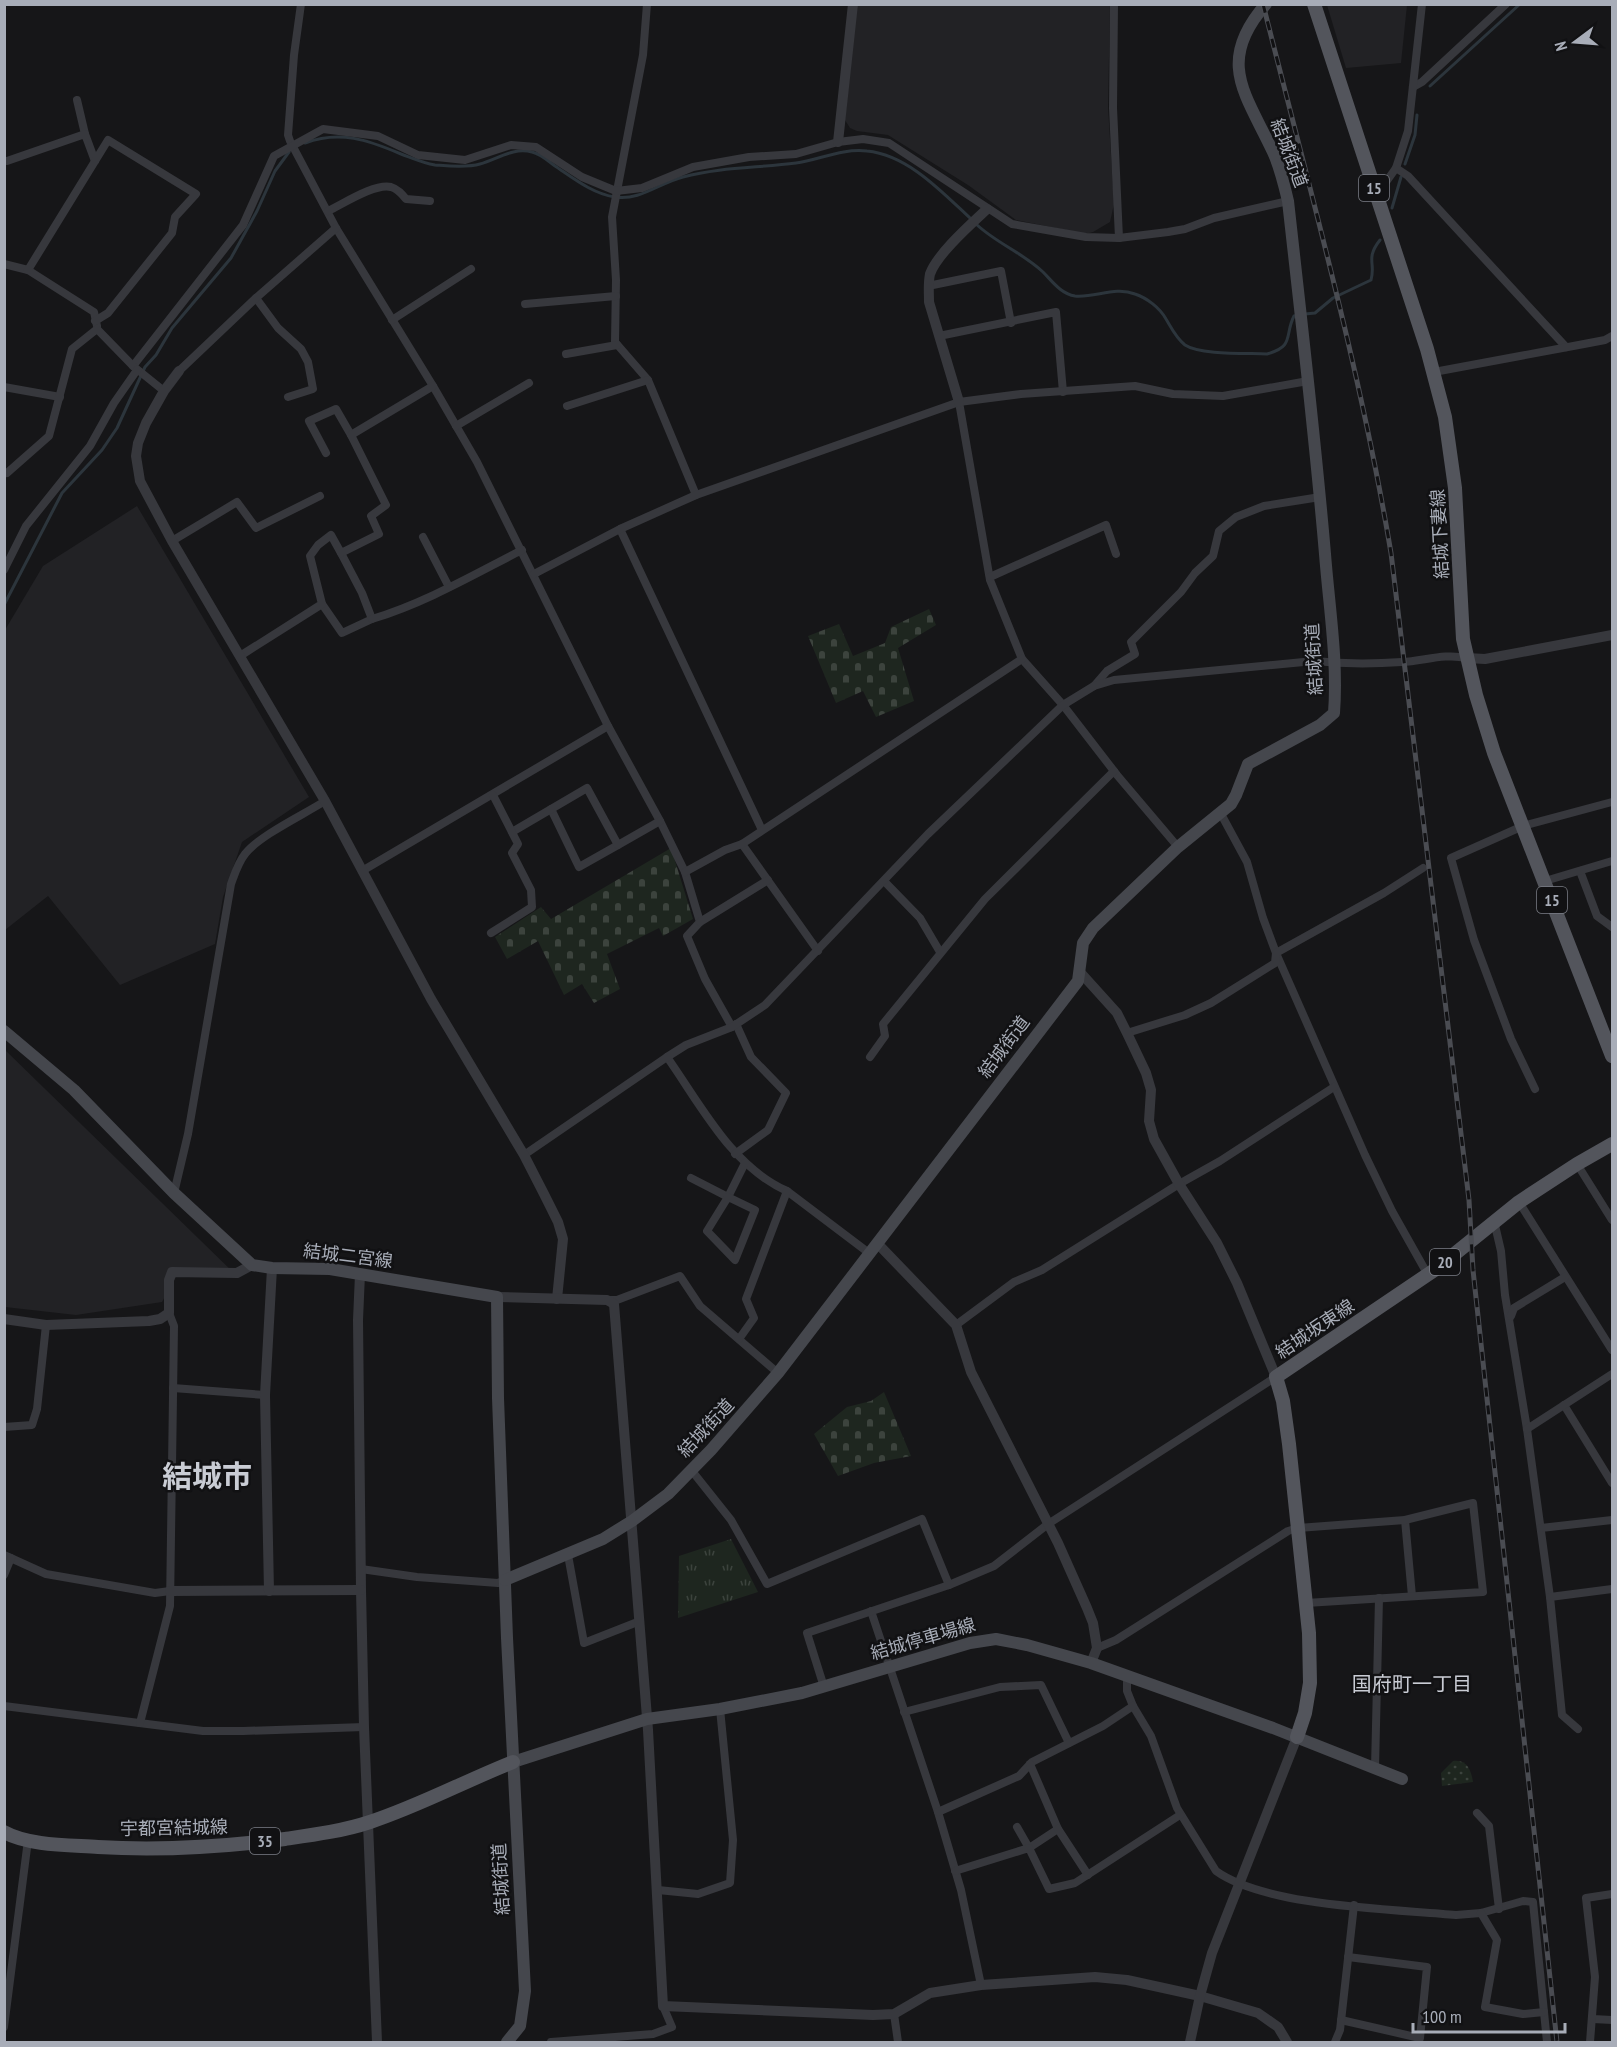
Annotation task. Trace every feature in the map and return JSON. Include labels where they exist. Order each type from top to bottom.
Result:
[{"type":"main road","name":"結城街道","points":[[507,2043],[520,2026],[525,1991],[505,1580],[603,1539],[656,1504],[692,1471],[735,1425],[778,1373],[1078,981],[1082,948],[1089,933],[1178,847],[1221,814],[1236,795],[1248,764],[1320,725],[1334,713],[1334,663],[1320,497],[1288,201],[1275,155],[1243,88],[1239,74],[1239,48],[1244,35],[1266,4]]},
{"type":"main road","name":"結城下妻線","points":[[1314,4],[1434,372],[1445,417],[1452,452],[1464,639],[1487,733],[1612,1056]]},
{"type":"main road","points":[[4,1030],[74,1090],[174,1193],[252,1265]]},
{"type":"main road","name":"結城坂東線","points":[[1298,1737],[1305,1713],[1310,1676],[1306,1603],[1284,1410],[1275,1377],[1428,1275],[1519,1202],[1612,1144]]},
{"type":"main road","name":"結城二宮線","points":[[252,1265],[272,1268],[330,1269],[497,1298]]},
{"type":"main road","points":[[497,1298],[498,1398],[505,1580]]},
{"type":"main road","name":"結城停車場線","points":[[513,1762],[606,1730],[647,1719],[783,1698],[977,1641],[996,1639],[1091,1663],[1298,1737],[1402,1779]]},
{"type":"main road","name":"宇都宮結城線","points":[[4,1832],[28,1840],[148,1850],[198,1848],[315,1834],[369,1822],[513,1762]]},
{"type":"street","points":[[301,4],[294,56],[288,135],[292,146],[336,228],[477,462],[608,726],[660,821],[685,873],[700,922]]},
{"type":"street","points":[[647,4],[643,55],[612,217],[616,296],[615,342],[648,380],[696,495]]},
{"type":"street","points":[[838,142],[853,4]]},
{"type":"street","points":[[1114,4],[1113,108],[1119,238]]},
{"type":"street","points":[[1374,188],[1386,182],[1396,168],[1408,131],[1422,4]]},
{"type":"street","points":[[1413,87],[1422,82],[1506,4]]},
{"type":"street","points":[[77,100],[95,161]]},
{"type":"street","points":[[4,570],[26,526],[90,446],[135,368],[243,225],[274,156],[323,129],[378,136],[418,155],[465,160],[511,144],[536,147],[582,177],[616,191],[642,188],[693,167],[749,157],[796,154],[838,142],[863,139],[889,143],[1012,224],[1086,237],[1119,238],[1185,229],[1214,218],[1288,201]]},
{"type":"street","points":[[7,161],[86,134]]},
{"type":"street","points":[[7,473],[49,436],[72,349],[108,313],[172,233],[175,217],[196,194],[108,140],[27,270]]},
{"type":"street","points":[[1396,168],[1407,176],[1566,347]]},
{"type":"street","points":[[328,211],[378,187],[398,190],[406,199],[429,201]]},
{"type":"street","points":[[987,209],[937,260],[930,274],[928,286],[929,302],[959,402],[990,577],[1022,659],[1064,705],[1114,771],[1178,847]]},
{"type":"street","points":[[336,228],[256,298],[179,371],[164,391],[146,423],[138,443],[137,470],[148,500],[325,801],[431,999],[524,1155],[561,1230],[563,1239],[557,1299]]},
{"type":"street","points":[[4,264],[27,270],[94,312],[96,325],[135,368],[164,391]]},
{"type":"street","points":[[392,320],[471,270]]},
{"type":"street","points":[[928,286],[1001,272],[1011,323]]},
{"type":"street","points":[[525,304],[616,296]]},
{"type":"street","points":[[256,298],[278,328],[302,349],[308,362],[313,389],[288,397]]},
{"type":"street","points":[[939,336],[1056,312],[1063,392]]},
{"type":"street","points":[[1434,372],[1605,340],[1612,336]]},
{"type":"street","points":[[566,354],[617,345]]},
{"type":"street","points":[[567,406],[648,380]]},
{"type":"street","points":[[534,574],[620,529],[696,495],[959,402],[1021,394],[1135,386],[1173,394],[1222,396],[1308,381]]},
{"type":"street","points":[[456,426],[529,383]]},
{"type":"street","points":[[351,435],[433,386]]},
{"type":"street","points":[[4,387],[60,397]]},
{"type":"street","points":[[326,453],[309,421],[336,409],[386,505],[371,516],[379,534],[341,553]]},
{"type":"street","points":[[172,541],[237,502],[256,528],[320,496]]},
{"type":"street","points":[[1094,686],[1107,671],[1135,654],[1131,642],[1213,556],[1219,531],[1236,517],[1264,506],[1320,497]]},
{"type":"street","points":[[990,577],[1106,525],[1116,554]]},
{"type":"street","points":[[620,529],[762,830]]},
{"type":"street","points":[[372,619],[362,593],[332,535],[318,545],[310,556],[322,604],[342,633],[372,619],[398,611],[522,550]]},
{"type":"street","points":[[423,537],[449,587]]},
{"type":"street","points":[[240,656],[322,604]]},
{"type":"street","points":[[524,1155],[686,1045],[734,1026],[765,1005],[928,834],[1064,705],[1094,686],[1114,680],[1183,672],[1314,661],[1405,662],[1449,656],[1485,659],[1612,635]]},
{"type":"street","points":[[685,873],[725,850],[742,844],[1022,659]]},
{"type":"street","points":[[362,871],[608,726]]},
{"type":"street","points":[[870,1057],[885,1036],[883,1024],[985,899],[1114,771]]},
{"type":"street","points":[[512,832],[587,788],[618,845]]},
{"type":"street","points":[[491,933],[532,907],[531,890],[512,854],[518,844],[493,795]]},
{"type":"street","points":[[174,1193],[188,1134],[231,884],[239,862],[246,852],[262,839],[325,801]]},
{"type":"street","points":[[1535,1089],[1511,1039],[1474,940],[1451,858],[1523,826],[1612,802]]},
{"type":"street","points":[[551,809],[579,867],[660,821]]},
{"type":"street","points":[[1221,814],[1247,862],[1276,953],[1334,1087],[1392,1210],[1428,1275]]},
{"type":"street","points":[[742,844],[818,951]]},
{"type":"street","points":[[1545,881],[1612,861]]},
{"type":"street","points":[[1276,953],[1384,893],[1423,868]]},
{"type":"street","points":[[1581,870],[1597,916],[1612,927]]},
{"type":"street","points":[[735,1154],[768,1130],[786,1093],[751,1057],[705,979],[687,936],[700,922],[768,880]]},
{"type":"street","points":[[884,880],[920,918],[940,952]]},
{"type":"street","points":[[1127,1033],[1185,1015],[1211,1003],[1275,963],[1276,953]]},
{"type":"street","points":[[824,1687],[807,1633],[949,1585],[994,1566],[1048,1524],[1275,1377],[1237,1283],[1217,1244],[1154,1139],[1149,1121],[1151,1090],[1146,1073],[1127,1033],[1117,1013],[1080,972]]},
{"type":"street","points":[[667,1057],[735,1154],[771,1184],[787,1191],[873,1248],[956,1325],[971,1372],[1048,1524],[1093,1623],[1097,1648],[1091,1663]]},
{"type":"street","points":[[956,1325],[1014,1282],[1042,1270],[1254,1140],[1334,1087]]},
{"type":"street","points":[[690,1178],[728,1197],[755,1210],[735,1260],[707,1232],[728,1197],[745,1163]]},
{"type":"street","points":[[1577,1164],[1612,1220]]},
{"type":"street","points":[[739,1339],[754,1318],[746,1299],[787,1191]]},
{"type":"street","points":[[1519,1202],[1612,1350]]},
{"type":"street","points":[[1494,1221],[1541,1528],[1562,1715],[1578,1729]]},
{"type":"street","points":[[140,1723],[170,1606],[171,1591],[174,1326],[169,1313],[169,1280],[172,1272],[237,1273],[252,1265]]},
{"type":"street","points":[[269,1591],[265,1395],[272,1268]]},
{"type":"street","points":[[360,1274],[358,1320],[364,1727],[377,2043]]},
{"type":"street","points":[[497,1298],[618,1300],[680,1276],[700,1306],[778,1373]]},
{"type":"street","points":[[1510,1317],[1514,1308],[1565,1277]]},
{"type":"street","points":[[551,2043],[653,2034],[672,2027],[663,2006],[658,1890],[640,1621],[614,1304],[610,1300]]},
{"type":"street","points":[[4,1319],[46,1325],[148,1322],[160,1319],[169,1313]]},
{"type":"street","points":[[4,1427],[32,1425],[37,1409],[46,1325]]},
{"type":"street","points":[[1527,1429],[1612,1374]]},
{"type":"street","points":[[173,1388],[265,1395]]},
{"type":"street","points":[[1564,1405],[1612,1483]]},
{"type":"street","points":[[692,1471],[731,1520],[767,1584],[922,1519],[949,1585]]},
{"type":"street","points":[[1097,1648],[1116,1640],[1288,1531],[1298,1528],[1406,1520],[1473,1503],[1483,1592],[1306,1603]]},
{"type":"street","points":[[1406,1520],[1412,1596]]},
{"type":"street","points":[[1541,1528],[1612,1520]]},
{"type":"street","points":[[568,1555],[584,1643],[640,1621]]},
{"type":"street","points":[[4,1575],[8,1556],[46,1574],[154,1593],[361,1590]]},
{"type":"street","points":[[362,1569],[417,1577],[498,1583],[505,1580]]},
{"type":"street","points":[[1550,1598],[1612,1589]]},
{"type":"street","points":[[1375,1768],[1379,1598]]},
{"type":"street","points":[[871,1611],[956,1871],[981,1985]]},
{"type":"street","points":[[1127,1676],[1127,1690],[1133,1706],[1151,1736],[1180,1815],[1216,1871],[1260,1891],[1302,1899],[1456,1915],[1480,1913],[1523,1901],[1533,1902],[1547,2043]]},
{"type":"street","points":[[904,1712],[1000,1688],[1041,1685],[1069,1743]]},
{"type":"street","points":[[4,1706],[203,1731],[364,1727]]},
{"type":"street","points":[[938,1812],[1019,1776],[1030,1764],[1103,1726],[1133,1706]]},
{"type":"street","points":[[658,1890],[698,1894],[730,1883],[733,1840],[720,1709]]},
{"type":"street","points":[[1190,2043],[1212,1953],[1298,1737]]},
{"type":"street","points":[[1030,1764],[1059,1829],[1088,1875]]},
{"type":"street","points":[[1477,1814],[1489,1826],[1499,1909]]},
{"type":"street","points":[[1017,1827],[1049,1889],[1075,1883],[1180,1815]]},
{"type":"street","points":[[956,1871],[1029,1848],[1059,1829]]},
{"type":"street","points":[[4,2027],[28,1840]]},
{"type":"street","points":[[1590,2043],[1595,1977],[1586,1898],[1612,1894]]},
{"type":"street","points":[[1335,2043],[1340,2030],[1354,1905]]},
{"type":"street","points":[[1480,1913],[1497,1940],[1485,2007],[1523,2014],[1544,2012]]},
{"type":"street","points":[[1341,2020],[1420,2038],[1427,1967],[1348,1957]]},
{"type":"street","points":[[663,2006],[894,2014],[930,1993],[981,1985],[1095,1977],[1127,1980],[1200,1996],[1258,2013],[1278,2027],[1287,2043]]},
{"type":"street","points":[[894,2014],[898,2043]]},
{"type":"street","points":[[1593,2019],[1612,2020]]},
{"type":"shaded area","points":[[857,5],[1110,5],[1108,107],[1114,204],[1110,222],[1086,234],[1016,220],[968,185],[888,135],[850,128],[845,120]]},
{"type":"shaded area","points":[[1327,5],[1407,5],[1401,63],[1346,68]]},
{"type":"shaded area","points":[[137,506],[309,797],[242,842],[223,897],[215,944],[120,985],[48,896],[5,930],[5,630],[43,566]]},
{"type":"shaded area","points":[[4,1049],[238,1277],[176,1277],[162,1302],[76,1315],[5,1307]]},
{"type":"green space","points":[[929,609],[936,625],[898,648],[914,701],[876,717],[863,691],[836,703],[808,636],[839,624],[853,656],[885,643],[891,627]]},
{"type":"green space","points":[[671,848],[693,919],[663,936],[659,928],[607,954],[620,989],[594,1003],[582,984],[564,995],[538,941],[507,959],[495,937],[541,907],[551,919]]},
{"type":"green space","points":[[884,1392],[911,1456],[874,1463],[838,1476],[814,1434],[847,1407],[871,1401]]},
{"type":"green space","points":[[731,1539],[758,1592],[678,1618],[679,1556]]},
{"type":"green space","points":[[1453,1761],[1462,1762],[1468,1766],[1473,1782],[1442,1786],[1441,1773]]},
{"type":"waterway","points":[[1430,86],[1520,4]]},
{"type":"waterway","points":[[1405,164],[1415,135],[1417,115]]},
{"type":"waterway","points":[[305,143],[330,137],[354,138],[426,163],[452,166],[475,165],[518,151],[532,152],[591,189],[624,198],[697,174],[725,169],[805,162],[840,153],[867,151],[896,160],[924,176],[971,219]]},
{"type":"waterway","points":[[4,605],[62,493],[102,450],[117,428],[145,367],[156,355],[172,328],[231,258],[257,211],[275,171],[289,152]]},
{"type":"waterway","points":[[1392,208],[1401,177]]},
{"type":"waterway","points":[[976,224],[1035,265],[1065,293],[1082,296],[1120,291],[1144,298],[1160,311],[1179,339],[1192,348],[1213,352],[1267,354],[1282,348],[1287,340],[1294,316],[1298,315]]},
{"type":"waterway","points":[[1305,314],[1315,313],[1333,298],[1371,280],[1373,252],[1380,240]]},
{"type":"railway","points":[[1263,4],[1349,346],[1391,553],[1469,1200],[1473,1270],[1557,2042]]},
{"type":"district","name":"結城市","points":[[207,1477]]},
{"type":"district","name":"国府町一丁目","points":[[1412,1684]]}]
